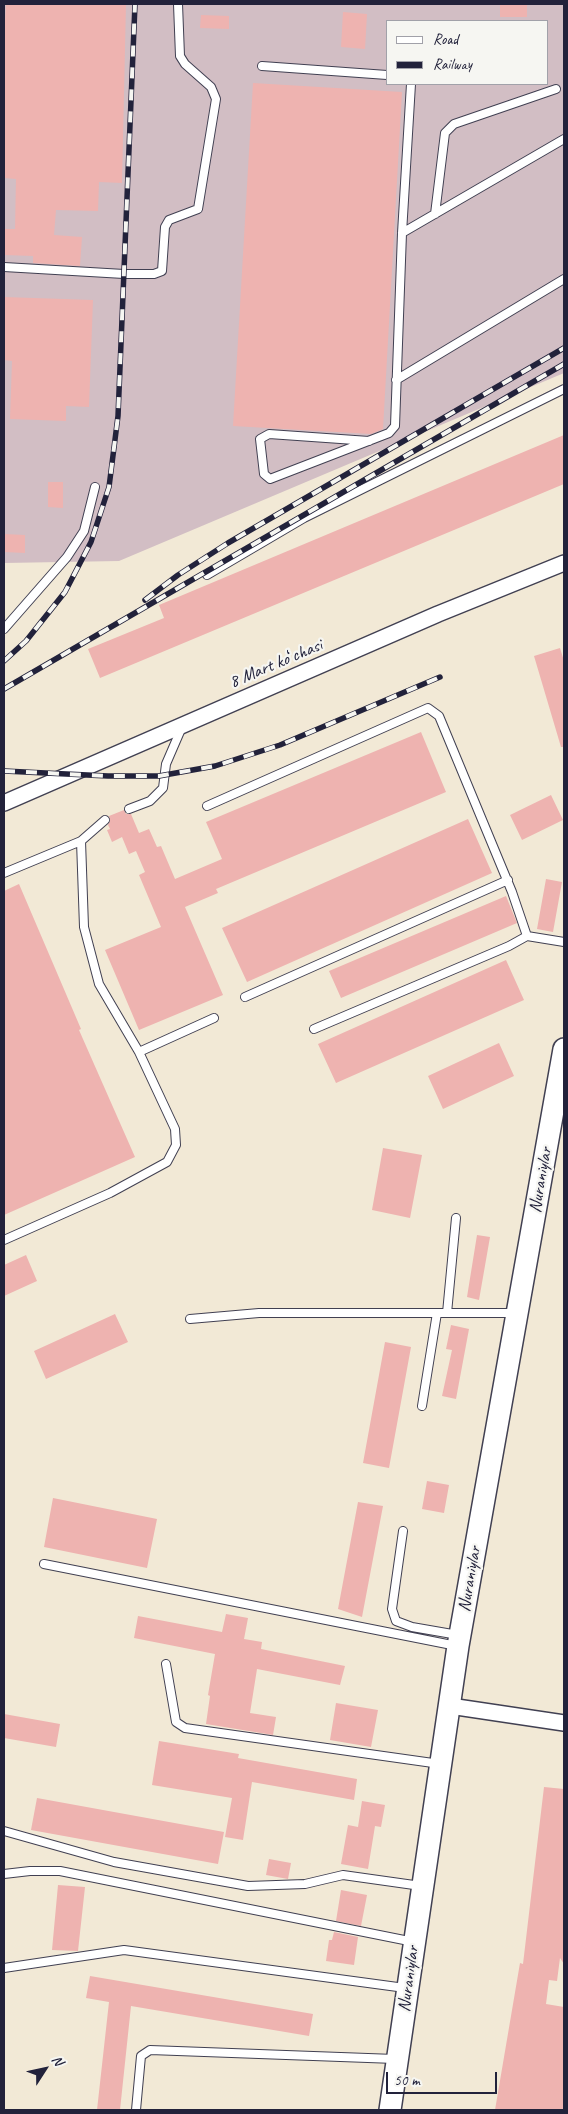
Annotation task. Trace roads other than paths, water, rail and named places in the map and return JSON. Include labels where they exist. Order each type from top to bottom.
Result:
[{"type":"main road","name":"Nuraniylar","points":[[390,2110],[440,1764],[460,1641],[564,1049]]},
{"type":"street","name":"8 Mart koʻchasi","points":[[4,803],[438,614],[564,563]]},
{"type":"street","points":[[450,1706],[564,1723]]},
{"type":"lane","points":[[4,267],[124,274],[154,274],[162,271],[165,227],[169,220],[198,209],[216,100],[211,88],[184,64],[180,56],[178,4]]},
{"type":"lane","points":[[262,66],[386,75]]},
{"type":"lane","points":[[368,441],[269,434],[260,439],[264,474],[270,479],[389,434],[395,426],[402,234],[411,85]]},
{"type":"lane","points":[[435,214],[445,133],[454,124],[556,89]]},
{"type":"lane","points":[[402,234],[564,139]]},
{"type":"lane","points":[[396,380],[564,279]]},
{"type":"lane","points":[[207,575],[304,518],[564,389]]},
{"type":"lane","points":[[4,629],[67,558],[84,531],[95,487]]},
{"type":"lane","points":[[207,806],[428,708],[440,716],[508,880],[527,936]]},
{"type":"lane","points":[[129,809],[150,801],[164,788],[166,764],[183,724]]},
{"type":"lane","points":[[4,874],[81,841],[105,820]]},
{"type":"lane","points":[[4,1240],[110,1192],[167,1162],[176,1145],[175,1129],[139,1052],[99,984],[84,927],[81,841]]},
{"type":"lane","points":[[245,997],[508,880]]},
{"type":"lane","points":[[314,1029],[509,946],[527,936],[564,942]]},
{"type":"lane","points":[[139,1052],[214,1018]]},
{"type":"lane","points":[[447,1313],[456,1218]]},
{"type":"lane","points":[[190,1319],[259,1313],[518,1313]]},
{"type":"lane","points":[[422,1406],[437,1313]]},
{"type":"lane","points":[[403,1530],[392,1609],[396,1621],[460,1641]]},
{"type":"lane","points":[[44,1564],[460,1641]]},
{"type":"lane","points":[[166,1664],[176,1722],[185,1728],[440,1764]]},
{"type":"lane","points":[[4,1831],[114,1862],[248,1886],[305,1884],[343,1875],[422,1886]]},
{"type":"lane","points":[[4,1874],[30,1871],[60,1871],[414,1942]]},
{"type":"lane","points":[[4,1968],[124,1950],[407,1988]]},
{"type":"lane","points":[[136,2110],[142,2056],[150,2050],[397,2059]]},
{"type":"railway","points":[[4,661],[26,641],[65,592],[91,542],[109,487],[118,416],[135,4]]},
{"type":"railway","points":[[145,600],[178,575],[228,543],[564,348]]},
{"type":"railway","points":[[4,689],[564,364]]},
{"type":"railway","points":[[4,771],[108,776],[159,776],[215,766],[280,745],[440,677]]}]
